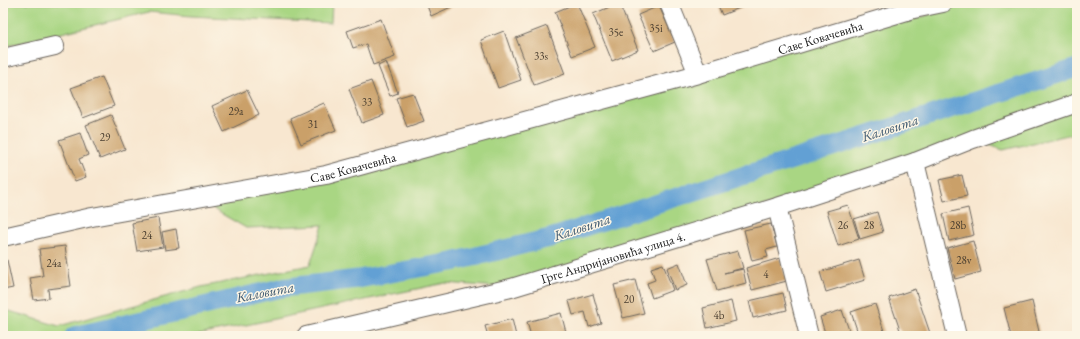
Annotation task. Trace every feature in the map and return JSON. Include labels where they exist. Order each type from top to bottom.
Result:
[{"type":"street","points":[[669,3],[698,74]]},
{"type":"street","name":"Саве Ковачевића","points":[[3,238],[92,217],[326,175],[698,74],[913,6],[943,3]]},
{"type":"street","points":[[3,58],[55,46]]},
{"type":"street","name":"Грге Андријановића улица 4.","points":[[306,336],[503,290],[777,207],[915,162],[973,139],[1077,103]]},
{"type":"street","points":[[915,162],[958,336]]},
{"type":"street","points":[[777,207],[809,336]]},
{"type":"green space","points":[[3,3],[332,3],[331,23],[191,16],[149,12],[3,47]]},
{"type":"green space","points":[[967,3],[1077,3],[1077,147],[1072,134],[1003,150],[973,139],[511,288],[445,283],[194,336],[3,336],[3,313],[6,310],[59,326],[201,287],[310,265],[323,225],[246,228],[196,199],[329,174],[849,29],[915,19]]},
{"type":"building","points":[[426,3],[460,3],[431,16]]},
{"type":"building","points":[[577,3],[595,47],[572,56],[555,12]]},
{"type":"building","points":[[619,3],[638,50],[612,61],[593,14]]},
{"type":"building","points":[[717,3],[752,3],[722,15]]},
{"type":"building","points":[[659,6],[675,42],[654,51],[638,15]]},
{"type":"building","points":[[381,19],[395,57],[373,65],[366,44],[353,48],[347,31]]},
{"type":"building","points":[[547,26],[565,74],[534,85],[516,38]]},
{"type":"building","points":[[504,31],[521,80],[498,88],[481,40]]},
{"type":"building","points":[[386,62],[398,93],[390,96],[378,66]]},
{"type":"building","points":[[102,77],[114,106],[83,118],[71,88]]},
{"type":"building","points":[[371,81],[384,115],[362,123],[349,89]]},
{"type":"building","points":[[247,90],[259,115],[224,132],[212,106]]},
{"type":"building","points":[[413,93],[424,121],[407,127],[396,98]]},
{"type":"building","points":[[324,103],[336,130],[301,144],[290,118]]},
{"type":"building","points":[[111,115],[125,149],[100,159],[86,125]]},
{"type":"building","points":[[80,133],[88,155],[79,159],[86,177],[75,181],[59,140]]},
{"type":"building","points":[[962,175],[967,196],[944,201],[939,180]]},
{"type":"building","points":[[848,205],[859,239],[838,246],[827,211]]},
{"type":"building","points":[[968,208],[974,235],[949,241],[943,214]]},
{"type":"building","points":[[877,212],[883,232],[860,239],[854,219]]},
{"type":"building","points":[[158,218],[163,247],[137,251],[132,223]]},
{"type":"building","points":[[771,224],[777,247],[766,250],[768,257],[752,261],[744,230]]},
{"type":"building","points":[[176,229],[179,248],[165,250],[162,232]]},
{"type":"building","points":[[973,241],[981,272],[955,279],[947,248]]},
{"type":"building","points":[[65,246],[71,286],[48,289],[49,298],[34,300],[30,278],[43,276],[39,249]]},
{"type":"building","points":[[738,251],[743,268],[724,273],[743,269],[746,283],[717,291],[707,259]]},
{"type":"building","points":[[780,258],[787,281],[752,290],[746,268]]},
{"type":"building","points":[[7,260],[13,288],[3,290],[3,261]]},
{"type":"building","points":[[859,260],[865,280],[826,292],[820,272]]},
{"type":"building","points":[[679,263],[687,285],[675,290],[667,268]]},
{"type":"building","points":[[663,264],[673,290],[652,298],[647,283],[655,280],[651,268]]},
{"type":"building","points":[[635,280],[644,313],[623,318],[614,285]]},
{"type":"building","points":[[915,289],[931,336],[902,336],[889,298]]},
{"type":"building","points":[[783,293],[787,310],[753,318],[749,301]]},
{"type":"building","points":[[593,294],[601,323],[589,327],[585,312],[573,315],[569,301]]},
{"type":"building","points":[[731,301],[736,321],[707,328],[703,308]]},
{"type":"building","points":[[1032,301],[1040,336],[1011,336],[1004,308]]},
{"type":"building","points":[[875,304],[884,331],[872,336],[859,336],[851,312]]},
{"type":"building","points":[[842,310],[851,336],[826,336],[820,317]]},
{"type":"building","points":[[561,313],[567,336],[531,336],[527,322]]},
{"type":"building","points":[[512,319],[516,336],[488,336],[485,326]]},
{"type":"waterway","name":"Каловита","points":[[74,336],[281,288],[358,279],[452,262],[550,238],[1077,68]]}]
